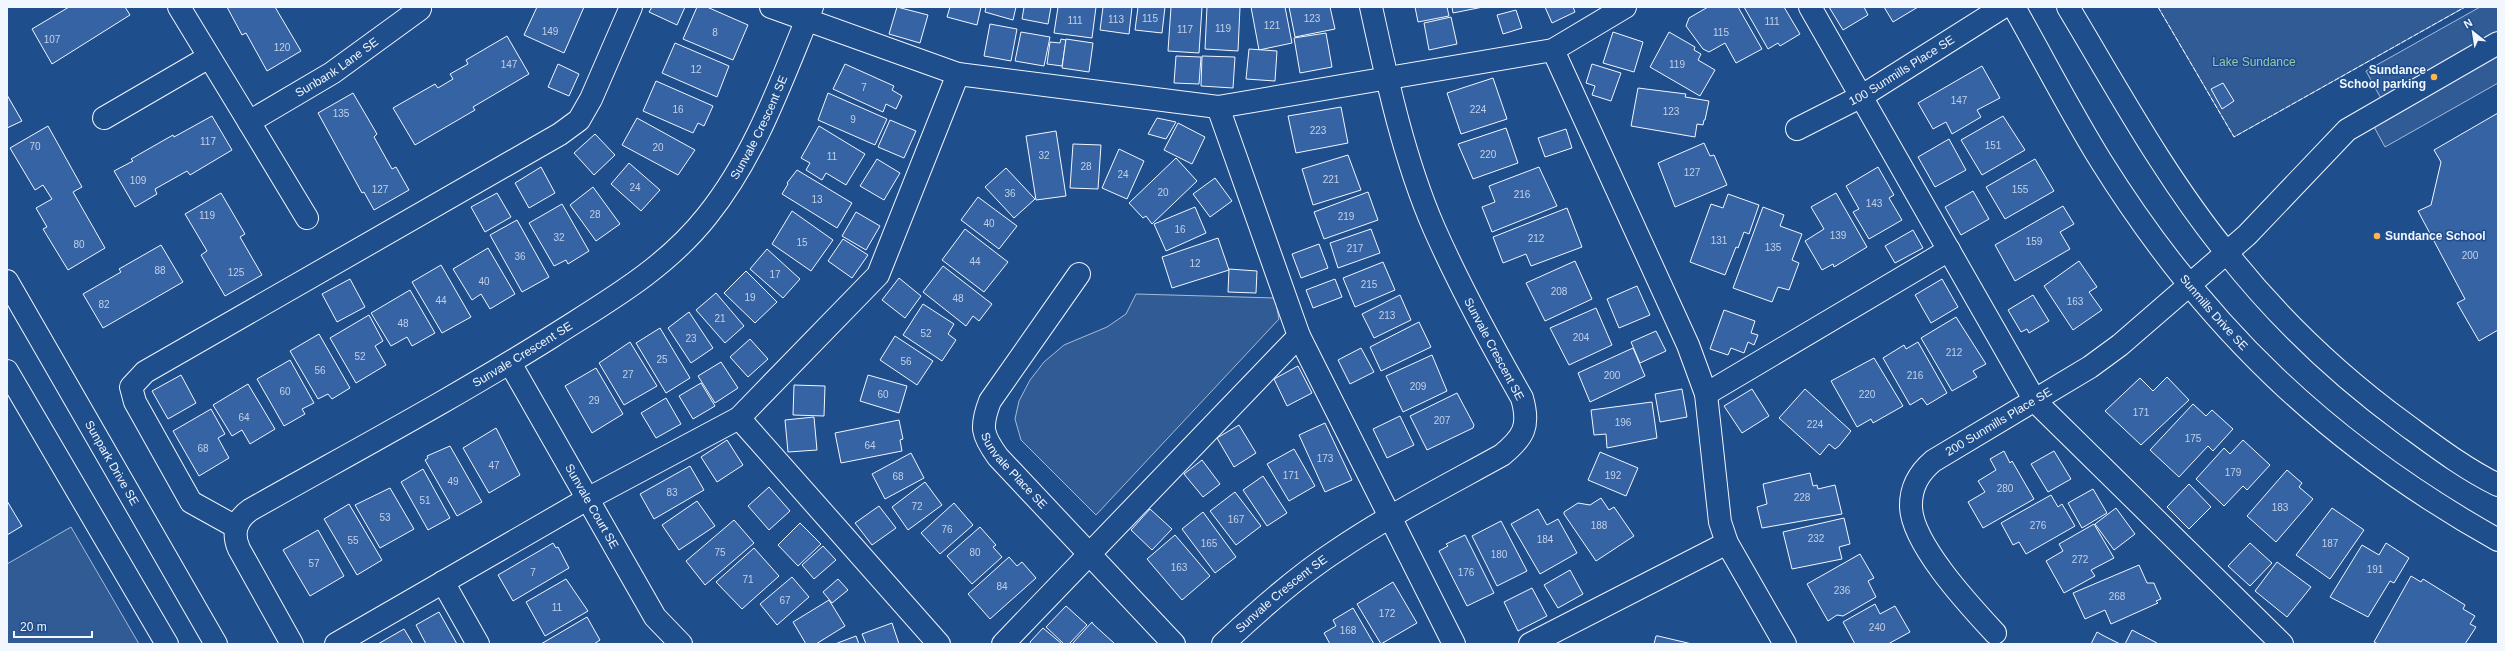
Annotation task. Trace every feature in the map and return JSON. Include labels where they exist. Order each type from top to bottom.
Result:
[{"type":"street","points":[[179,7],[307,218]]},
{"type":"street","name":"Sunbank Lane SE","points":[[249,122],[332,73],[420,9],[419,7]]},
{"type":"street","points":[[292,644],[239,549],[236,542],[236,527],[191,502],[135,402],[131,387],[145,372],[560,134],[579,120],[591,99],[631,7]]},
{"type":"street","points":[[771,7],[810,14],[958,74],[1218,107],[1553,50],[1625,7]]},
{"type":"street","name":"Sunvale Crescent SE","points":[[1223,644],[1275,598],[1334,552],[1391,516],[1506,451],[1516,443],[1525,428],[1526,413],[1522,398],[1475,316],[1434,227],[1386,78],[1372,7]]},
{"type":"street","points":[[1810,7],[1862,96],[2034,401],[2282,644]]},
{"type":"street","name":"100 Sunmills Place SE","points":[[1797,129],[1862,96],[2003,7]]},
{"type":"street","name":"Sunmills Drive SE","points":[[2014,7],[2101,160],[2143,224],[2188,284],[2245,350],[2343,439],[2423,497],[2498,540]]},
{"type":"street","points":[[2068,7],[2148,141],[2225,252],[2306,342],[2372,399],[2442,451],[2498,485]]},
{"type":"street","name":"Sunvale Crescent SE","points":[[236,527],[239,520],[250,510],[510,363],[638,282],[686,241],[706,217],[739,172],[753,148],[810,14]]},
{"type":"street","name":"200 Sunmills Place SE","points":[[1995,633],[1962,597],[1936,564],[1914,523],[1910,507],[1912,491],[1917,478],[1933,461],[2090,367],[2120,345],[2188,284],[2247,235],[2347,130],[2498,43]]},
{"type":"street","points":[[1553,50],[1688,345],[1706,394],[1720,522],[1727,543],[1785,644]]},
{"type":"street","points":[[104,118],[209,57]]},
{"type":"street","points":[[336,644],[589,498],[739,418],[878,275],[958,74]]},
{"type":"street","points":[[1218,107],[1299,336],[1391,516],[1454,644]]},
{"type":"street","points":[[1706,394],[1949,250]]},
{"type":"street","name":"Sunvale Place SE","points":[[1079,274],[990,401],[984,415],[983,429],[988,443],[998,458],[1174,644]]},
{"type":"street","name":"Sunpark Drive SE","points":[[7,281],[216,644]]},
{"type":"street","points":[[1003,644],[1088,553],[1299,336]]},
{"type":"street","name":"Sunvale Court SE","points":[[510,363],[589,498],[655,617],[681,644]]},
{"type":"street","points":[[7,371],[166,644]]},
{"type":"street","points":[[739,418],[939,644]]},
{"type":"street","points":[[1530,644],[1727,543]]},
{"type":"street","points":[[443,582],[478,644]]},
{"type":"shaded area","name":"Lake Sundance","points":[[2158,7],[2465,7],[2234,137]]},
{"type":"shaded area","name":"Sundance School parking","points":[[2480,7],[2498,7],[2498,83],[2385,147],[2373,125],[2390,115],[2366,71]]},
{"type":"shaded area","points":[[1136,294],[1275,298],[1279,319],[1096,515],[1021,440],[1015,419],[1019,401],[1030,380],[1044,362],[1064,345],[1107,327],[1126,314]]},
{"type":"shaded area","points":[[71,527],[139,644],[7,644],[7,564]]},
{"type":"building","points":[[69,7],[125,7],[130,15],[52,64],[32,29]]},
{"type":"building","points":[[227,7],[275,7],[301,51],[267,71],[246,33],[242,35]]},
{"type":"building","points":[[537,7],[584,7],[564,53],[524,35]]},
{"type":"building","points":[[652,7],[685,7],[677,25],[649,12]]},
{"type":"building","points":[[697,7],[707,7],[748,25],[733,60],[683,39]]},
{"type":"building","points":[[897,7],[928,15],[920,43],[889,34]]},
{"type":"building","points":[[950,7],[981,7],[977,25],[947,17]]},
{"type":"building","points":[[986,7],[1016,7],[1013,20],[985,12]]},
{"type":"building","points":[[1024,7],[1051,7],[1048,24],[1022,19]]},
{"type":"building","points":[[1058,7],[1096,7],[1092,38],[1054,33]]},
{"type":"building","points":[[1103,7],[1132,7],[1129,34],[1100,30]]},
{"type":"building","points":[[1138,7],[1165,7],[1162,33],[1135,30]]},
{"type":"building","points":[[1171,7],[1202,7],[1199,53],[1168,51]]},
{"type":"building","points":[[1207,7],[1240,7],[1238,51],[1205,49]]},
{"type":"building","points":[[1251,7],[1285,7],[1292,43],[1259,50]]},
{"type":"building","points":[[1289,7],[1330,7],[1335,29],[1295,37]]},
{"type":"building","points":[[1415,7],[1447,7],[1449,16],[1418,22]]},
{"type":"building","points":[[1452,7],[1483,7],[1453,13]]},
{"type":"building","points":[[1545,7],[1573,7],[1575,12],[1552,23]]},
{"type":"building","points":[[1708,7],[1738,7],[1762,49],[1736,63],[1725,43],[1709,52],[1703,49],[1686,26],[1689,18]]},
{"type":"building","points":[[1744,7],[1784,7],[1800,34],[1780,46],[1778,43],[1768,49]]},
{"type":"building","points":[[1829,7],[1864,7],[1868,15],[1843,30]]},
{"type":"building","points":[[1884,7],[1918,7],[1893,22]]},
{"type":"building","points":[[1516,10],[1522,28],[1503,34],[1497,15]]},
{"type":"building","points":[[1451,17],[1457,44],[1429,50],[1424,23]]},
{"type":"building","points":[[990,24],[1017,29],[1011,61],[984,56]]},
{"type":"building","points":[[1021,32],[1050,37],[1044,66],[1015,61]]},
{"type":"building","points":[[1613,32],[1643,42],[1634,72],[1603,63]]},
{"type":"building","points":[[1669,32],[1695,47],[1694,50],[1701,54],[1698,60],[1715,70],[1700,96],[1650,67]]},
{"type":"building","points":[[1326,33],[1332,67],[1300,73],[1294,38]]},
{"type":"building","points":[[507,36],[529,74],[473,107],[475,110],[415,145],[393,108],[435,84],[438,88],[453,79],[450,74],[468,64],[466,60]]},
{"type":"building","points":[[1061,39],[1066,40],[1062,66],[1047,64],[1050,42],[1060,43]]},
{"type":"building","points":[[1066,39],[1093,43],[1089,72],[1062,68]]},
{"type":"building","points":[[675,43],[729,66],[717,97],[662,73]]},
{"type":"building","points":[[1249,49],[1277,51],[1275,81],[1246,79]]},
{"type":"building","points":[[1176,56],[1201,57],[1199,84],[1174,83]]},
{"type":"building","points":[[1202,56],[1235,57],[1233,88],[1201,86]]},
{"type":"building","points":[[558,64],[579,74],[569,96],[548,87]]},
{"type":"building","points":[[845,64],[894,86],[892,90],[902,96],[896,109],[886,104],[883,112],[833,89]]},
{"type":"building","points":[[1592,64],[1621,73],[1611,101],[1592,95],[1595,86],[1586,83]]},
{"type":"building","points":[[1982,66],[2000,98],[1977,110],[1981,117],[1952,134],[1946,122],[1933,129],[1918,103]]},
{"type":"building","points":[[1493,78],[1507,119],[1461,134],[1447,93]]},
{"type":"building","points":[[656,81],[713,106],[704,126],[698,123],[693,133],[643,111]]},
{"type":"building","points":[[2223,83],[2234,101],[2222,109],[2211,89]]},
{"type":"building","points":[[1638,88],[1686,94],[1685,97],[1709,101],[1705,120],[1703,125],[1697,124],[1695,137],[1631,126]]},
{"type":"building","points":[[353,93],[377,134],[374,137],[392,169],[396,167],[409,190],[374,210],[364,192],[362,193],[318,113]]},
{"type":"building","points":[[828,93],[887,119],[875,145],[818,120]]},
{"type":"building","points":[[7,95],[22,121],[7,128]]},
{"type":"building","points":[[1341,107],[1348,143],[1296,153],[1288,116]]},
{"type":"building","points":[[2498,113],[2498,330],[2479,341],[2457,303],[2465,299],[2418,211],[2431,205],[2441,162],[2434,150]]},
{"type":"building","points":[[212,116],[232,150],[190,175],[187,171],[155,189],[157,194],[135,207],[114,171],[133,161],[131,159],[173,135],[174,137]]},
{"type":"building","points":[[2003,116],[2025,150],[1982,175],[1961,140]]},
{"type":"building","points":[[637,118],[695,150],[678,175],[622,145]]},
{"type":"building","points":[[1157,118],[1176,122],[1166,139],[1148,134]]},
{"type":"building","points":[[890,120],[916,131],[904,158],[878,147]]},
{"type":"building","points":[[1178,123],[1205,137],[1192,164],[1164,150]]},
{"type":"building","points":[[48,126],[82,187],[73,192],[105,248],[68,270],[43,229],[47,227],[36,208],[52,199],[43,185],[35,190],[10,148]]},
{"type":"building","points":[[819,126],[865,154],[846,185],[826,173],[822,180],[806,170],[810,163],[801,158]]},
{"type":"building","points":[[1506,128],[1518,163],[1473,179],[1458,144]]},
{"type":"building","points":[[1566,129],[1572,148],[1545,157],[1538,138]]},
{"type":"building","points":[[1056,131],[1066,196],[1036,200],[1026,136]]},
{"type":"building","points":[[595,134],[615,155],[594,175],[574,153]]},
{"type":"building","points":[[1949,139],[1966,170],[1935,187],[1918,157]]},
{"type":"building","points":[[1704,143],[1710,156],[1714,155],[1727,185],[1675,207],[1658,163]]},
{"type":"building","points":[[1073,144],[1101,145],[1098,189],[1070,188]]},
{"type":"building","points":[[1119,149],[1144,161],[1127,199],[1102,188]]},
{"type":"building","points":[[1348,155],[1361,190],[1313,205],[1302,169]]},
{"type":"building","points":[[1176,158],[1197,181],[1152,224],[1146,216],[1143,218],[1129,203]]},
{"type":"building","points":[[877,159],[900,173],[884,200],[860,186]]},
{"type":"building","points":[[2035,159],[2054,191],[2005,219],[1986,187]]},
{"type":"building","points":[[629,163],[660,190],[641,211],[611,184]]},
{"type":"building","points":[[541,167],[555,193],[529,208],[515,183]]},
{"type":"building","points":[[1539,167],[1557,206],[1492,232],[1482,207],[1495,202],[1489,186]]},
{"type":"building","points":[[1878,167],[1894,195],[1889,198],[1902,220],[1869,239],[1853,212],[1859,209],[1846,186]]},
{"type":"building","points":[[1006,168],[1035,199],[1014,218],[985,187]]},
{"type":"building","points":[[797,170],[852,203],[837,228],[782,194],[788,184],[787,183]]},
{"type":"building","points":[[1215,178],[1232,201],[1210,217],[1193,194]]},
{"type":"building","points":[[593,187],[620,224],[596,241],[570,205]]},
{"type":"building","points":[[1973,191],[1989,219],[1961,235],[1945,207]]},
{"type":"building","points":[[1368,192],[1378,220],[1324,239],[1314,212]]},
{"type":"building","points":[[221,193],[245,234],[240,237],[262,275],[225,296],[201,255],[207,251],[185,214]]},
{"type":"building","points":[[497,193],[511,217],[485,232],[471,207]]},
{"type":"building","points":[[1836,193],[1867,247],[1834,267],[1833,264],[1822,270],[1805,241],[1824,229],[1811,207]]},
{"type":"building","points":[[1728,194],[1759,205],[1749,234],[1744,232],[1738,248],[1736,247],[1725,275],[1690,262],[1711,204],[1723,208]]},
{"type":"building","points":[[978,197],[1017,226],[999,249],[961,220]]},
{"type":"building","points":[[562,204],[589,251],[568,264],[566,260],[554,266],[529,223]]},
{"type":"building","points":[[2063,206],[2074,224],[2060,232],[2070,249],[2015,281],[1995,245]]},
{"type":"building","points":[[1195,207],[1206,233],[1166,251],[1154,224]]},
{"type":"building","points":[[1763,207],[1784,215],[1780,226],[1802,234],[1792,260],[1799,263],[1789,290],[1778,287],[1772,302],[1733,288]]},
{"type":"building","points":[[1567,208],[1582,247],[1531,266],[1526,254],[1503,263],[1493,237]]},
{"type":"building","points":[[792,211],[833,240],[811,271],[772,244]]},
{"type":"building","points":[[856,212],[880,226],[866,250],[842,236]]},
{"type":"building","points":[[517,220],[549,277],[522,292],[490,235]]},
{"type":"building","points":[[965,229],[1008,262],[984,292],[942,260]]},
{"type":"building","points":[[1371,229],[1380,253],[1338,268],[1330,243]]},
{"type":"building","points":[[1913,230],[1923,248],[1895,263],[1885,246]]},
{"type":"building","points":[[1218,238],[1229,270],[1172,288],[1162,257]]},
{"type":"building","points":[[843,239],[868,255],[852,278],[828,261]]},
{"type":"building","points":[[1319,244],[1328,268],[1301,278],[1292,254]]},
{"type":"building","points":[[161,245],[183,282],[103,328],[83,294],[121,272],[119,269]]},
{"type":"building","points":[[488,248],[515,294],[490,309],[481,294],[472,300],[453,269]]},
{"type":"building","points":[[767,249],[800,279],[783,298],[750,269]]},
{"type":"building","points":[[1575,261],[1592,299],[1545,321],[1526,283]]},
{"type":"building","points":[[2079,261],[2097,287],[2089,292],[2102,310],[2073,330],[2044,286]]},
{"type":"building","points":[[1383,262],[1395,290],[1355,307],[1343,278]]},
{"type":"building","points":[[441,265],[471,317],[442,333],[412,282]]},
{"type":"building","points":[[943,266],[992,304],[979,321],[973,316],[966,326],[923,292]]},
{"type":"building","points":[[1229,269],[1257,271],[1256,293],[1228,292]]},
{"type":"building","points":[[746,271],[777,302],[755,323],[724,293]]},
{"type":"building","points":[[899,278],[921,296],[905,318],[882,300]]},
{"type":"building","points":[[350,279],[365,307],[337,322],[322,294]]},
{"type":"building","points":[[1335,279],[1342,297],[1313,308],[1306,290]]},
{"type":"building","points":[[1942,279],[1958,307],[1931,323],[1915,295]]},
{"type":"building","points":[[1637,286],[1650,315],[1619,328],[1607,299]]},
{"type":"building","points":[[410,290],[435,333],[412,346],[407,337],[391,346],[371,313]]},
{"type":"building","points":[[716,293],[744,326],[725,343],[696,310]]},
{"type":"building","points":[[1400,295],[1411,320],[1374,338],[1362,314]]},
{"type":"building","points":[[2033,295],[2049,321],[2029,333],[2027,329],[2021,332],[2008,310]]},
{"type":"building","points":[[923,304],[954,324],[948,334],[956,340],[942,361],[903,335]]},
{"type":"building","points":[[1596,308],[1612,345],[1569,365],[1550,328]]},
{"type":"building","points":[[1724,310],[1755,321],[1751,333],[1758,335],[1754,345],[1748,342],[1744,353],[1731,348],[1728,355],[1710,349]]},
{"type":"building","points":[[689,312],[713,348],[691,363],[668,328]]},
{"type":"building","points":[[369,315],[383,341],[375,346],[386,365],[356,383],[330,338]]},
{"type":"building","points":[[1956,317],[1986,364],[1973,371],[1977,377],[1952,391],[1921,338]]},
{"type":"building","points":[[1419,322],[1431,347],[1381,371],[1370,347]]},
{"type":"building","points":[[660,328],[690,378],[666,393],[636,343]]},
{"type":"building","points":[[1656,331],[1666,351],[1640,363],[1631,342]]},
{"type":"building","points":[[319,334],[350,388],[332,399],[328,394],[318,399],[290,351]]},
{"type":"building","points":[[895,336],[933,361],[917,385],[880,360]]},
{"type":"building","points":[[750,339],[768,359],[748,377],[730,357]]},
{"type":"building","points":[[630,342],[657,386],[624,405],[599,363]]},
{"type":"building","points":[[1918,342],[1947,393],[1927,405],[1922,398],[1910,405],[1883,358],[1904,345],[1906,349]]},
{"type":"building","points":[[1361,348],[1374,372],[1350,384],[1338,360]]},
{"type":"building","points":[[1633,348],[1645,376],[1590,402],[1578,373]]},
{"type":"building","points":[[1432,355],[1447,391],[1403,412],[1386,376]]},
{"type":"building","points":[[1874,358],[1903,406],[1873,423],[1871,419],[1857,427],[1831,381]]},
{"type":"building","points":[[290,360],[314,403],[302,409],[305,414],[284,426],[257,379]]},
{"type":"building","points":[[721,362],[738,388],[715,403],[698,376]]},
{"type":"building","points":[[1298,366],[1312,393],[1287,406],[1274,379]]},
{"type":"building","points":[[596,368],[623,414],[592,433],[565,386]]},
{"type":"building","points":[[181,375],[196,403],[168,419],[152,391]]},
{"type":"building","points":[[868,375],[907,386],[899,413],[860,401]]},
{"type":"building","points":[[2167,377],[2189,400],[2141,445],[2105,411],[2140,378],[2153,391]]},
{"type":"building","points":[[701,383],[715,406],[693,419],[679,396]]},
{"type":"building","points":[[248,384],[275,429],[250,444],[242,430],[232,436],[213,405]]},
{"type":"building","points":[[794,385],[825,386],[824,416],[793,415]]},
{"type":"building","points":[[1682,389],[1687,417],[1660,422],[1655,394]]},
{"type":"building","points":[[1752,389],[1769,416],[1742,433],[1724,406]]},
{"type":"building","points":[[1805,389],[1851,431],[1839,446],[1835,449],[1829,444],[1820,455],[1779,418]]},
{"type":"building","points":[[1457,393],[1474,425],[1473,428],[1427,450],[1410,416]]},
{"type":"building","points":[[666,398],[681,424],[656,438],[641,413]]},
{"type":"building","points":[[1652,402],[1657,438],[1607,448],[1606,434],[1594,435],[1591,410]]},
{"type":"building","points":[[2193,404],[2206,416],[2212,410],[2233,429],[2213,451],[2208,446],[2179,477],[2150,450]]},
{"type":"building","points":[[211,409],[225,434],[218,438],[229,458],[199,476],[173,431]]},
{"type":"building","points":[[1400,416],[1414,445],[1387,458],[1373,429]]},
{"type":"building","points":[[814,417],[817,450],[788,452],[785,420]]},
{"type":"building","points":[[899,420],[903,439],[900,440],[902,451],[841,463],[835,433]]},
{"type":"building","points":[[1325,423],[1352,480],[1325,492],[1299,435]]},
{"type":"building","points":[[1239,425],[1256,453],[1234,467],[1217,438]]},
{"type":"building","points":[[496,428],[520,475],[489,493],[463,448]]},
{"type":"building","points":[[727,440],[743,465],[717,482],[701,457]]},
{"type":"building","points":[[2243,440],[2270,465],[2247,490],[2243,486],[2224,506],[2196,479],[2224,448],[2230,454]]},
{"type":"building","points":[[450,446],[482,502],[457,516],[425,460],[428,458],[427,456]]},
{"type":"building","points":[[1294,449],[1315,486],[1289,501],[1267,464]]},
{"type":"building","points":[[2004,451],[2010,463],[2012,461],[2034,499],[1983,528],[1968,502],[1985,492],[1978,481],[1996,470],[1990,459]]},
{"type":"building","points":[[2054,451],[2071,479],[2048,492],[2031,464]]},
{"type":"building","points":[[1600,452],[1638,468],[1626,496],[1588,480]]},
{"type":"building","points":[[911,453],[924,478],[885,499],[872,474]]},
{"type":"building","points":[[1202,460],[1220,484],[1203,497],[1184,474]]},
{"type":"building","points":[[690,466],[704,490],[654,519],[640,494]]},
{"type":"building","points":[[423,469],[450,518],[428,530],[401,482]]},
{"type":"building","points":[[2287,470],[2302,483],[2299,487],[2313,499],[2276,542],[2247,516]]},
{"type":"building","points":[[1810,473],[1813,486],[1817,485],[1818,489],[1835,485],[1842,514],[1762,528],[1757,507],[1767,504],[1763,484]]},
{"type":"building","points":[[1263,476],[1287,513],[1267,526],[1243,490]]},
{"type":"building","points":[[925,482],[942,505],[908,530],[892,507]]},
{"type":"building","points":[[2189,484],[2211,507],[2189,529],[2167,507]]},
{"type":"building","points":[[769,487],[790,511],[769,530],[748,506]]},
{"type":"building","points":[[390,488],[414,529],[380,548],[355,505]]},
{"type":"building","points":[[2093,489],[2107,513],[2082,528],[2068,503]]},
{"type":"building","points":[[1235,492],[1261,526],[1236,545],[1210,511]]},
{"type":"building","points":[[2051,495],[2058,507],[2062,504],[2075,526],[2026,554],[2019,542],[2013,545],[2001,523]]},
{"type":"building","points":[[1601,498],[1609,510],[1614,507],[1634,536],[1596,561],[1564,512],[1578,503],[1590,505]]},
{"type":"building","points":[[7,501],[22,526],[7,535]]},
{"type":"building","points":[[697,501],[715,526],[679,550],[662,525]]},
{"type":"building","points":[[954,503],[973,525],[940,554],[921,533]]},
{"type":"building","points":[[349,504],[382,560],[357,575],[324,519]]},
{"type":"building","points":[[879,506],[896,528],[872,545],[855,523]]},
{"type":"building","points":[[2116,508],[2135,534],[2114,550],[2095,524]]},
{"type":"building","points":[[2332,508],[2364,530],[2330,579],[2296,555]]},
{"type":"building","points":[[1150,509],[1172,529],[1152,550],[1131,530]]},
{"type":"building","points":[[1538,509],[1547,525],[1558,519],[1577,553],[1540,574],[1511,524]]},
{"type":"building","points":[[1203,512],[1236,557],[1215,573],[1182,529]]},
{"type":"building","points":[[1844,518],[1850,544],[1839,547],[1842,559],[1792,569],[1783,532]]},
{"type":"building","points":[[734,520],[754,543],[705,585],[686,561]]},
{"type":"building","points":[[1501,521],[1527,571],[1497,586],[1472,536]]},
{"type":"building","points":[[800,523],[821,544],[798,566],[778,545]]},
{"type":"building","points":[[2094,524],[2114,558],[2091,570],[2095,576],[2064,593],[2046,561],[2063,551],[2059,544]]},
{"type":"building","points":[[980,527],[996,545],[993,547],[1002,557],[972,584],[947,556]]},
{"type":"building","points":[[318,530],[344,576],[310,596],[283,550]]},
{"type":"building","points":[[1175,535],[1210,576],[1182,600],[1147,559]]},
{"type":"building","points":[[1465,535],[1494,593],[1467,606],[1439,551],[1448,546],[1446,544]]},
{"type":"building","points":[[553,543],[556,548],[558,547],[569,568],[513,601],[498,575]]},
{"type":"building","points":[[2250,543],[2272,563],[2250,586],[2228,566]]},
{"type":"building","points":[[2386,543],[2409,558],[2394,583],[2390,581],[2368,617],[2330,597],[2362,545],[2379,555]]},
{"type":"building","points":[[823,546],[836,560],[814,579],[802,565]]},
{"type":"building","points":[[754,548],[779,576],[742,609],[716,582]]},
{"type":"building","points":[[1860,554],[1874,578],[1868,581],[1876,597],[1843,616],[1837,615],[1828,621],[1807,584]]},
{"type":"building","points":[[1009,557],[1017,566],[1022,562],[1036,578],[990,619],[968,594]]},
{"type":"building","points":[[2277,562],[2311,587],[2287,617],[2255,591]]},
{"type":"building","points":[[2139,565],[2147,583],[2154,583],[2161,599],[2156,601],[2158,603],[2111,624],[2105,610],[2085,619],[2073,593]]},
{"type":"building","points":[[1570,570],[1583,594],[1558,608],[1544,585]]},
{"type":"building","points":[[2411,576],[2421,582],[2423,579],[2465,605],[2463,609],[2475,616],[2470,624],[2476,627],[2465,644],[2378,644],[2374,642]]},
{"type":"building","points":[[792,577],[809,597],[777,625],[760,604]]},
{"type":"building","points":[[566,579],[588,611],[545,636],[526,602]]},
{"type":"building","points":[[838,579],[848,590],[832,603],[823,592]]},
{"type":"building","points":[[1393,582],[1417,623],[1381,644],[1357,604]]},
{"type":"building","points":[[1532,588],[1547,616],[1518,631],[1504,602]]},
{"type":"building","points":[[829,600],[845,626],[816,644],[806,644],[793,622]]},
{"type":"building","points":[[1875,604],[1880,614],[1895,606],[1910,632],[1888,644],[1855,644],[1843,622]]},
{"type":"building","points":[[1066,606],[1087,625],[1069,644],[1064,644],[1046,627]]},
{"type":"building","points":[[1353,608],[1374,644],[1330,644],[1324,633],[1336,626],[1333,620]]},
{"type":"building","points":[[439,612],[457,644],[426,644],[416,625]]},
{"type":"building","points":[[587,617],[600,640],[594,644],[541,644]]},
{"type":"building","points":[[1092,622],[1093,624],[1115,644],[1072,644]]},
{"type":"building","points":[[892,623],[899,644],[866,644],[862,634]]},
{"type":"building","points":[[1043,628],[1062,644],[1031,644],[1030,642]]},
{"type":"building","points":[[404,629],[413,644],[378,644]]},
{"type":"building","points":[[2132,630],[2157,643],[2157,644],[2125,644]]},
{"type":"building","points":[[2097,632],[2104,636],[2120,644],[2091,644]]},
{"type":"building","points":[[856,636],[859,644],[835,644]]},
{"type":"building","points":[[1656,636],[1658,636],[1692,644],[1654,644]]},
{"type":"fence","points":[[2158,7],[2234,137],[2465,7]]},
{"type":"place","name":"Sundance School parking","points":[[2434,77]]},
{"type":"place","name":"Sundance School","points":[[2377,236]]}]
